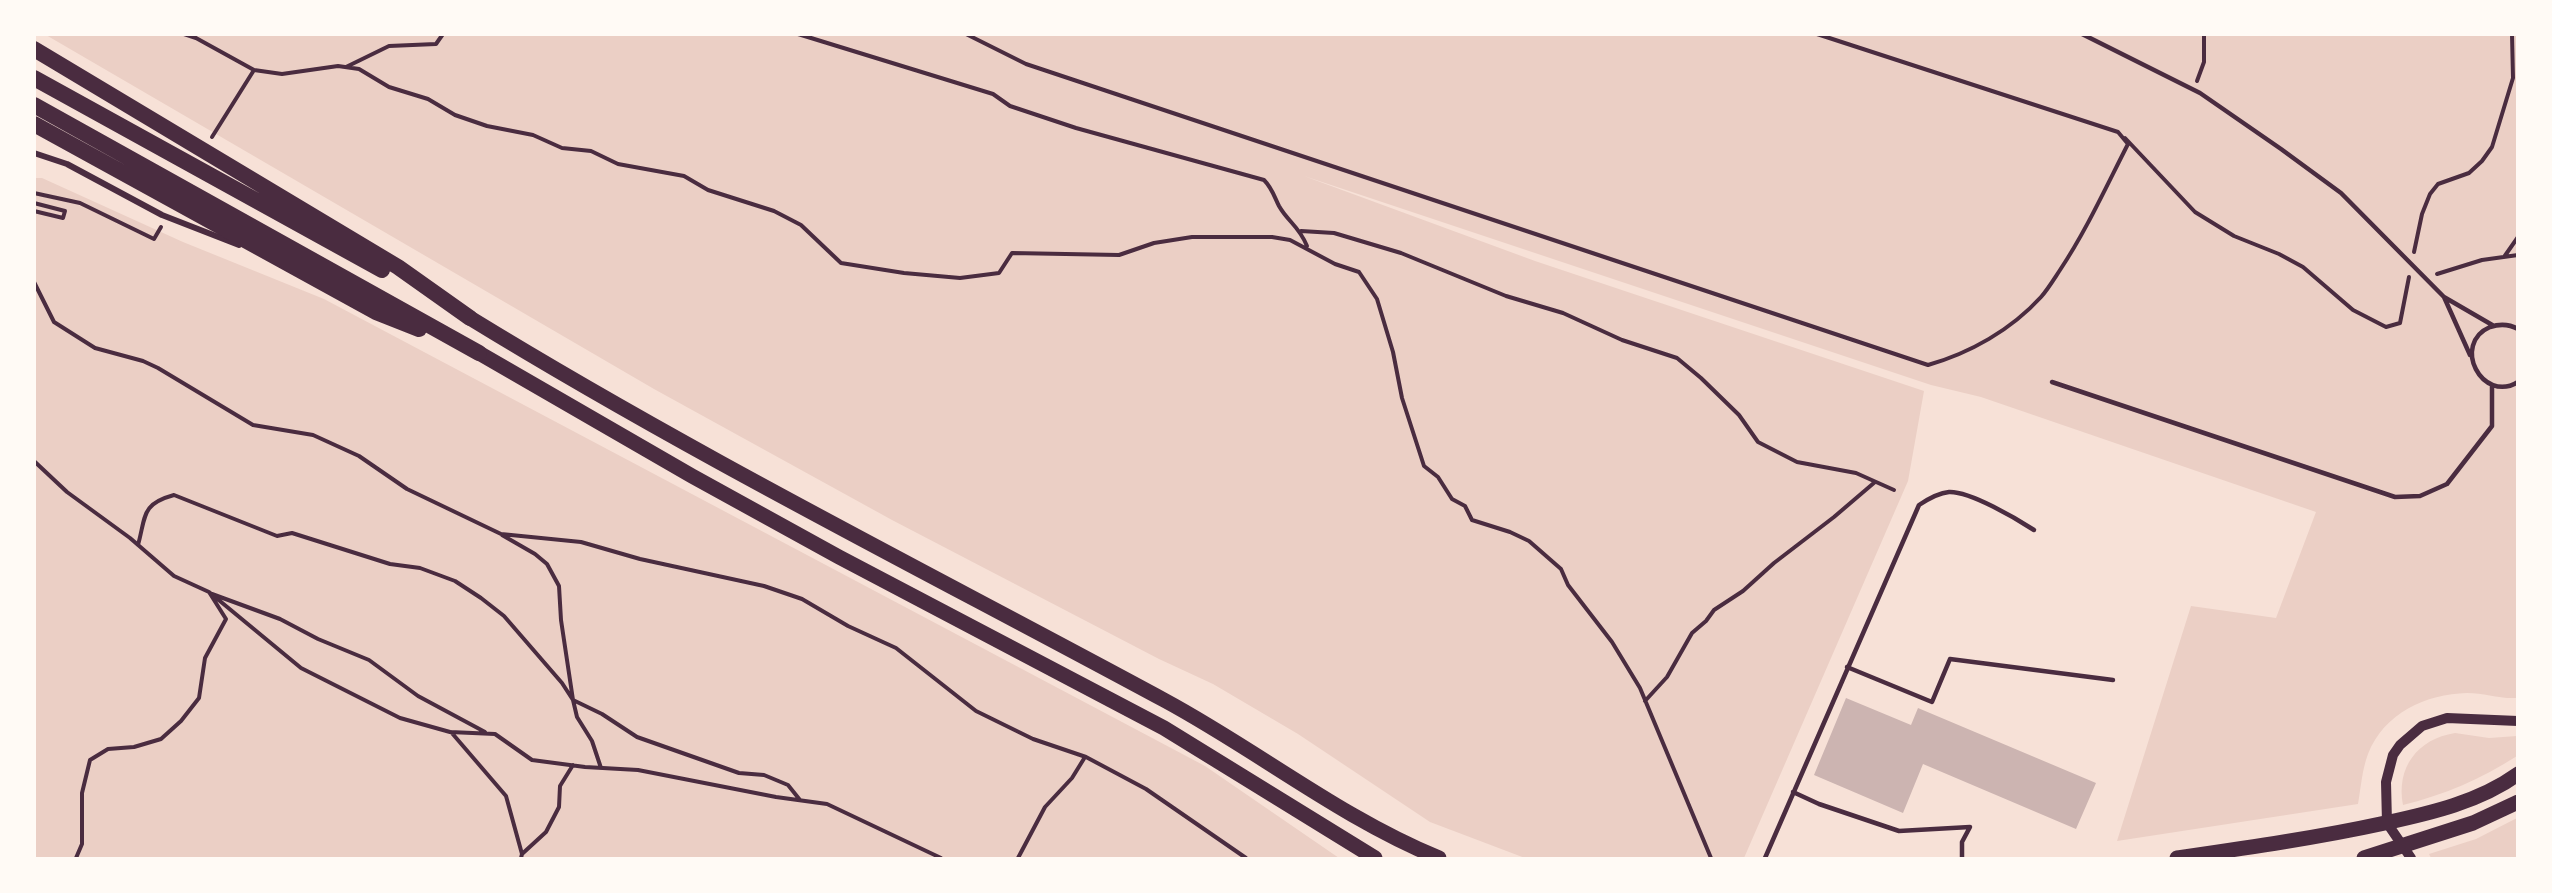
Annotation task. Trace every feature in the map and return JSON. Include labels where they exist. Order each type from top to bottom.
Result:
[{"type":"highway","points":[[34,50],[399,267],[470,318]]},
{"type":"highway","points":[[34,78],[470,318]]},
{"type":"highway","points":[[34,105],[479,353]]},
{"type":"highway","points":[[34,124],[376,312],[479,353]]},
{"type":"main road","points":[[470,318],[698,451],[850,535],[975,598],[1170,703],[1354,817],[1406,845],[1439,858]]},
{"type":"main road","points":[[479,353],[828,552],[1164,728],[1375,858]]},
{"type":"main road","points":[[2177,858],[2345,832],[2387,823],[2450,807],[2516,777]]},
{"type":"main road","points":[[2364,858],[2407,853],[2517,802]]},
{"type":"street","points":[[34,153],[67,164],[162,215],[287,263]]},
{"type":"street","points":[[2407,853],[2387,823],[2385,798],[2393,755],[2410,734],[2433,721],[2447,718],[2517,721]]},
{"type":"lane","points":[[2082,34],[2194,90],[2281,148],[2341,193],[2444,297],[2494,326]]},
{"type":"lane","points":[[2444,297],[2477,374],[2492,385],[2503,387],[2517,382]]},
{"type":"lane","points":[[2471,356],[2472,346],[2484,330],[2504,325],[2517,329]]},
{"type":"lane","points":[[2052,382],[2395,497],[2420,496],[2447,484],[2492,426],[2492,385]]},
{"type":"lane","points":[[1765,858],[1919,505],[1932,497],[1951,492],[1989,504],[2034,531]]},
{"type":"lane","points":[[1847,667],[1932,702],[1950,658],[2113,680]]},
{"type":"lane","points":[[1793,792],[1819,804],[1899,831],[1970,827],[1962,842],[1962,858]]},
{"type":"path","points":[[184,34],[196,38],[254,70],[282,74],[311,69],[345,67],[359,69],[389,87],[428,99],[455,115],[487,126],[533,135],[562,148],[591,151],[618,164],[684,176],[708,190],[774,211],[801,225],[841,263],[904,273],[960,278],[999,273],[1012,253],[1119,255],[1154,243],[1192,237],[1272,237],[1290,240],[1307,247],[1335,264],[1359,272],[1377,299],[1393,352],[1402,398],[1424,466],[1438,477],[1452,499],[1465,506],[1472,520],[1529,541],[1561,569],[1568,585],[1612,642],[1640,688],[1710,858]]},
{"type":"path","points":[[345,67],[389,46],[436,44],[443,34]]},
{"type":"path","points":[[798,34],[993,94],[1010,106],[1076,128],[1264,180],[1271,187],[1280,207],[1301,231],[1307,247]]},
{"type":"path","points":[[966,34],[1026,64],[1928,365],[1956,357],[1993,336],[2024,314],[2043,296],[2090,220],[2127,144],[2118,132]]},
{"type":"path","points":[[1634,34],[1649,34]]},
{"type":"path","points":[[1817,34],[2118,132],[2194,212],[2234,236],[2279,254],[2303,267],[2353,310],[2386,327],[2400,323],[2422,214],[2430,194],[2438,184],[2469,173],[2492,147],[2513,78],[2512,34]]},
{"type":"path","points":[[2194,90],[2204,62],[2204,34]]},
{"type":"path","points":[[232,102],[254,70]]},
{"type":"path","points":[[34,203],[65,211],[63,218],[34,211]]},
{"type":"path","points":[[1301,231],[1334,233],[1401,253],[1506,296],[1563,313],[1622,340],[1677,358],[1739,415],[1758,442],[1797,462],[1856,473],[1894,490]]},
{"type":"path","points":[[2503,257],[2517,237]]},
{"type":"path","points":[[2424,278],[2482,260],[2517,255]]},
{"type":"path","points":[[34,282],[54,322],[95,348],[143,361],[158,368],[253,425],[313,435],[359,456],[407,489],[501,534],[535,554],[547,564],[558,586],[561,620],[577,717],[592,741],[601,768]]},
{"type":"path","points":[[34,461],[67,492],[138,545],[174,576],[280,619],[318,639],[369,660],[418,696],[488,734]]},
{"type":"path","points":[[1646,701],[1667,677],[1692,633],[1706,621],[1714,610],[1743,591],[1774,563],[1827,523],[1875,482]]},
{"type":"path","points":[[138,545],[146,511],[159,500],[174,495],[277,536],[292,534],[390,564],[420,568],[455,581],[504,616],[534,648],[573,700],[602,714],[638,737],[739,773],[764,775],[788,785],[800,800]]},
{"type":"path","points":[[501,534],[581,542],[640,559],[764,586],[802,599],[848,626],[896,648],[976,711],[1033,739],[1086,757],[1146,789],[1246,858]]},
{"type":"path","points":[[209,592],[301,668],[400,718],[450,732],[495,734],[532,759],[601,768],[638,770],[827,804],[941,858]]},
{"type":"path","points":[[76,858],[82,844],[82,793],[90,760],[108,749],[135,747],[161,739],[181,721],[199,698],[206,658],[226,619],[209,592]]},
{"type":"path","points":[[450,732],[506,796],[521,856],[546,832],[559,807],[560,786],[573,765]]},
{"type":"path","points":[[1018,858],[1044,807],[1072,778],[1086,757]]},
{"type":"shaded area","points":[[46,35],[2517,35],[2517,698],[2473,693],[2452,694],[2436,697],[2408,708],[2384,727],[2375,740],[2364,766],[2358,804],[2117,841],[2191,606],[2276,618],[2316,512],[1981,397],[1931,385],[1304,176],[1535,261],[1924,391],[1908,481],[1744,858],[1525,858],[1430,822],[1298,734],[1213,684],[1159,659],[892,520],[654,389]]},
{"type":"shaded area","points":[[35,178],[42,178],[183,242],[324,299],[1205,766],[1339,858],[35,858]]},
{"type":"shaded area","points":[[2455,733],[2489,738],[2517,736],[2517,756],[2462,785],[2403,805],[2403,779],[2412,757],[2430,742]]},
{"type":"shaded area","points":[[2517,818],[2517,858],[2431,858],[2429,854],[2476,839]]},
{"type":"building","points":[[1846,698],[1911,725],[1918,708],[2096,783],[2076,829],[1923,764],[1903,813],[1814,775]]}]
